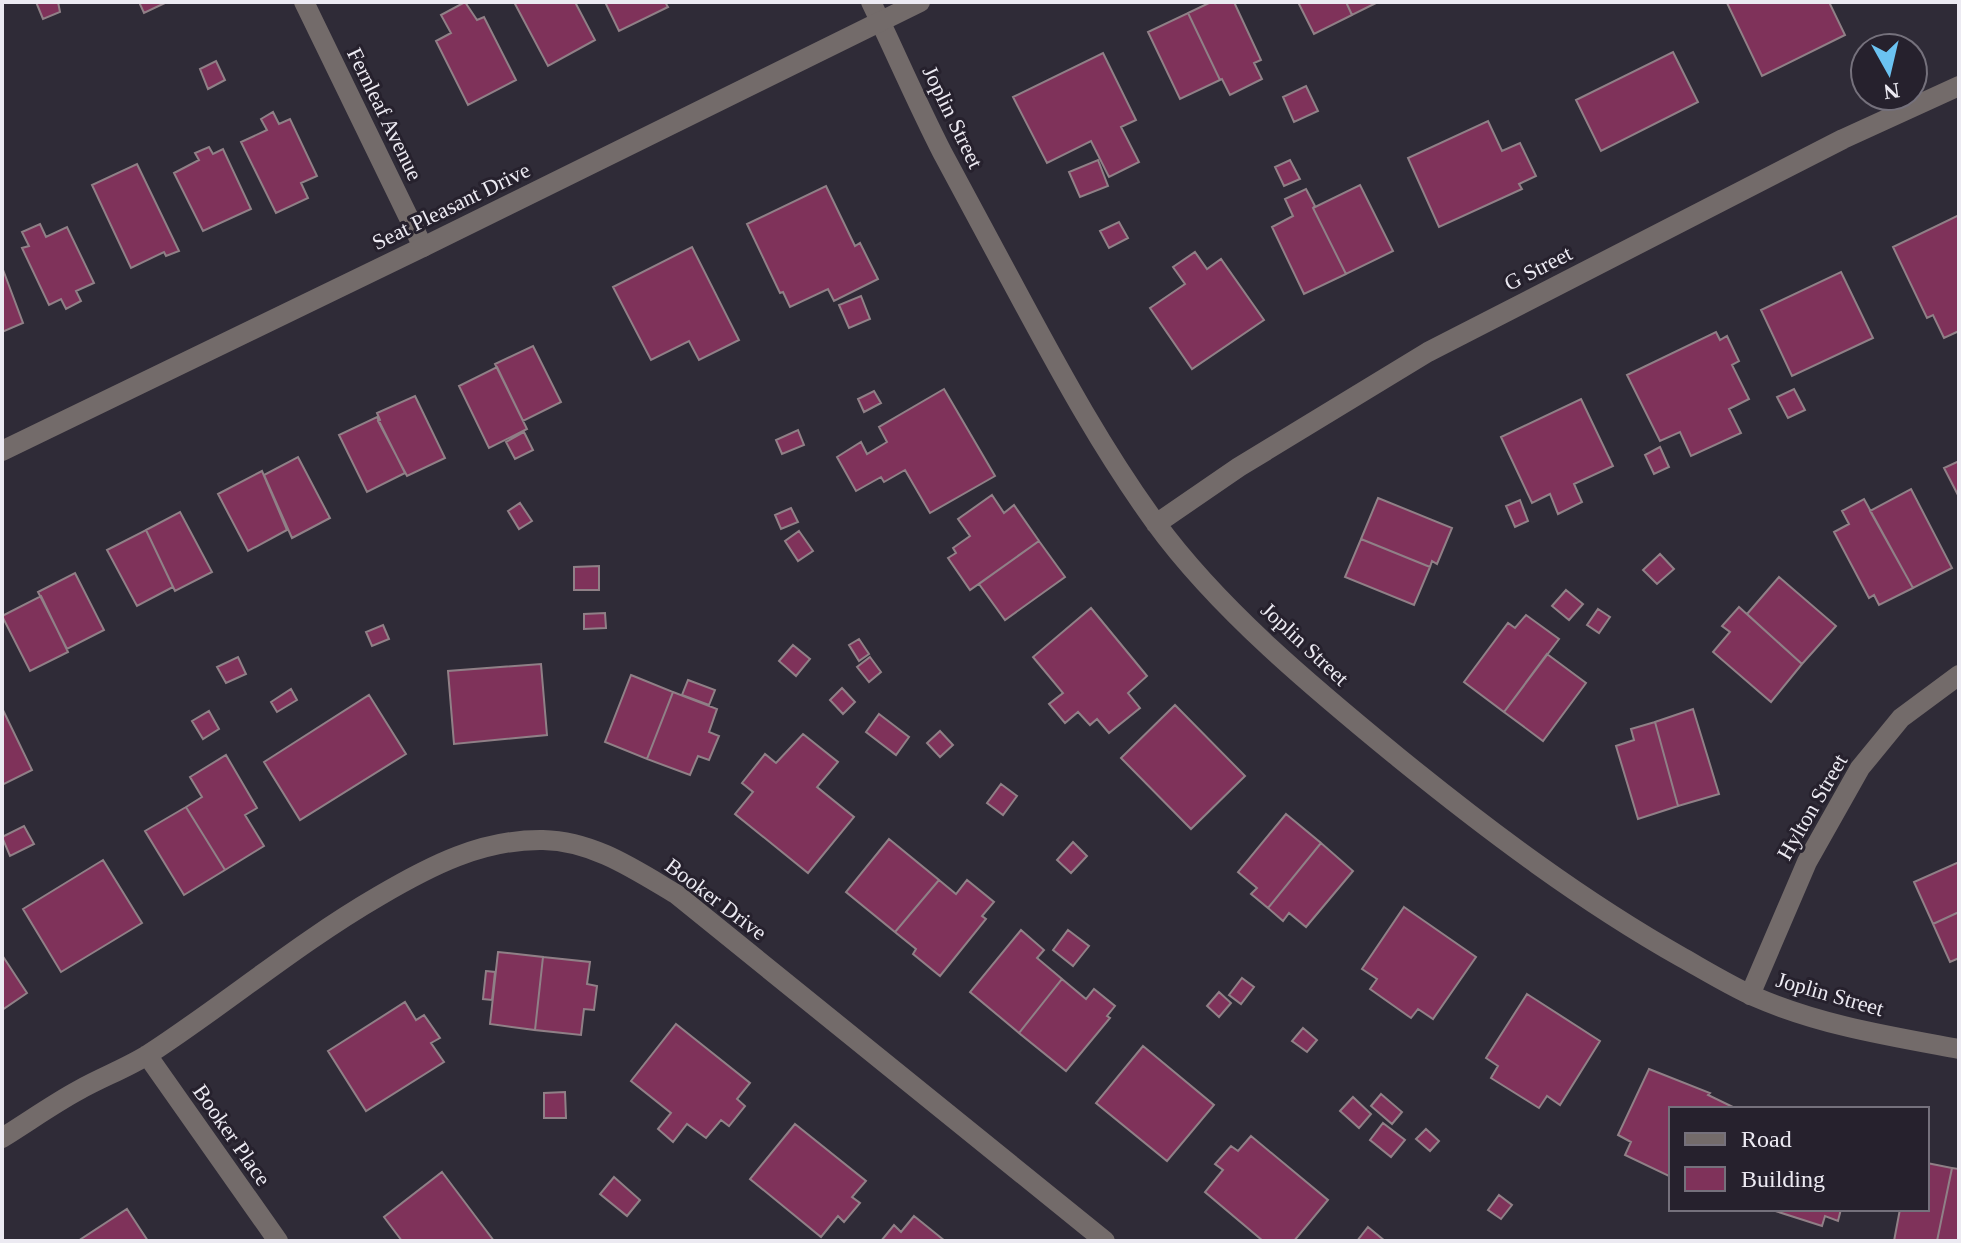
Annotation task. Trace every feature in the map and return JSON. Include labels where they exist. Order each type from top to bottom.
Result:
[{"type":"street","name":"Fernleaf Avenue","points":[[304,2],[423,247]]},
{"type":"street","name":"Joplin Street","points":[[871,2],[941,149],[1097,436],[1156,524],[1261,638],[1346,715],[1438,790],[1627,926],[1750,995],[1796,1013],[1851,1029],[1959,1049]]},
{"type":"street","name":"Seat Pleasant Drive","points":[[2,451],[920,2]]},
{"type":"street","name":"G Street","points":[[1156,524],[1239,467],[1428,352],[1843,139],[1959,86]]},
{"type":"street","name":"Hylton Street","points":[[1750,995],[1807,862],[1860,768],[1901,718],[1959,675]]},
{"type":"street","name":"Booker Drive","points":[[2,1138],[77,1091],[147,1055],[327,926],[423,870],[456,855],[494,845],[541,840],[576,844],[626,863],[676,894],[1105,1241]]},
{"type":"street","name":"Booker Place","points":[[147,1055],[278,1241]]},
{"type":"building","points":[[36,2],[58,2],[60,12],[43,19]]},
{"type":"building","points":[[139,2],[167,2],[144,13]]},
{"type":"building","points":[[465,2],[477,20],[484,17],[516,80],[468,105],[436,41],[451,33],[441,15]]},
{"type":"building","points":[[514,2],[575,2],[595,40],[548,66]]},
{"type":"building","points":[[605,2],[665,2],[668,7],[619,31]]},
{"type":"building","points":[[1211,2],[1234,2],[1261,60],[1254,63],[1262,79],[1230,95],[1188,13]]},
{"type":"building","points":[[1298,2],[1346,2],[1352,15],[1314,34]]},
{"type":"building","points":[[1346,2],[1378,2],[1352,15]]},
{"type":"building","points":[[1829,2],[1845,35],[1762,76],[1727,3]]},
{"type":"building","points":[[1188,13],[1220,80],[1180,99],[1148,32]]},
{"type":"building","points":[[1673,52],[1698,102],[1601,151],[1576,100]]},
{"type":"building","points":[[1103,53],[1136,120],[1121,127],[1139,162],[1109,177],[1091,141],[1047,163],[1013,97]]},
{"type":"building","points":[[216,61],[225,80],[208,89],[200,69]]},
{"type":"building","points":[[1306,86],[1318,111],[1294,122],[1283,97]]},
{"type":"building","points":[[273,112],[279,124],[290,119],[317,176],[301,183],[308,198],[276,213],[241,142],[267,130],[261,119]]},
{"type":"building","points":[[1488,121],[1502,151],[1520,143],[1536,176],[1519,184],[1522,189],[1439,227],[1408,158]]},
{"type":"building","points":[[209,147],[213,154],[223,149],[251,209],[203,231],[174,173],[199,160],[195,153]]},
{"type":"building","points":[[1098,160],[1108,186],[1080,197],[1069,172]]},
{"type":"building","points":[[1290,160],[1300,179],[1284,186],[1275,167]]},
{"type":"building","points":[[137,164],[179,251],[166,256],[164,252],[131,268],[92,185]]},
{"type":"building","points":[[1360,185],[1393,251],[1346,274],[1313,208]]},
{"type":"building","points":[[826,186],[855,246],[860,243],[878,279],[834,301],[828,289],[790,307],[783,292],[780,293],[747,224]]},
{"type":"building","points":[[1306,189],[1346,274],[1304,294],[1272,227],[1293,216],[1285,199]]},
{"type":"building","points":[[1959,215],[1959,331],[1944,338],[1933,315],[1927,318],[1893,247]]},
{"type":"building","points":[[1119,222],[1128,238],[1109,248],[1100,231]]},
{"type":"building","points":[[40,224],[46,237],[67,227],[94,283],[76,291],[81,301],[66,309],[61,299],[49,305],[22,248],[29,246],[22,232]]},
{"type":"building","points":[[692,247],[739,340],[699,360],[689,341],[651,360],[613,287]]},
{"type":"building","points":[[1195,252],[1207,269],[1221,259],[1264,320],[1192,369],[1150,308],[1185,284],[1173,267]]},
{"type":"building","points":[[2,267],[23,323],[2,332]]},
{"type":"building","points":[[1841,272],[1873,338],[1792,376],[1761,310]]},
{"type":"building","points":[[861,296],[870,319],[849,328],[839,305]]},
{"type":"building","points":[[1716,332],[1720,340],[1727,336],[1739,361],[1732,365],[1749,399],[1729,409],[1741,433],[1691,456],[1680,432],[1660,441],[1627,375]]},
{"type":"building","points":[[533,346],[561,402],[523,421],[495,364]]},
{"type":"building","points":[[497,367],[527,429],[489,448],[459,386]]},
{"type":"building","points":[[944,389],[995,476],[930,513],[905,470],[884,482],[881,477],[856,491],[837,457],[861,442],[867,454],[887,442],[879,427]]},
{"type":"building","points":[[1794,389],[1805,410],[1788,418],[1777,397]]},
{"type":"building","points":[[874,391],[881,403],[864,412],[858,399]]},
{"type":"building","points":[[415,396],[445,458],[407,476],[378,421],[377,413]]},
{"type":"building","points":[[1581,399],[1613,466],[1574,484],[1582,502],[1558,514],[1550,494],[1532,503],[1501,437]]},
{"type":"building","points":[[377,417],[405,473],[367,492],[339,435]]},
{"type":"building","points":[[798,430],[804,445],[782,454],[776,440]]},
{"type":"building","points":[[524,432],[533,450],[515,459],[506,442]]},
{"type":"building","points":[[1660,447],[1669,467],[1654,474],[1645,455]]},
{"type":"building","points":[[298,457],[330,518],[292,538],[264,475]]},
{"type":"building","points":[[1959,461],[1959,497],[1944,468]]},
{"type":"building","points":[[262,471],[287,530],[248,551],[218,494]]},
{"type":"building","points":[[1911,489],[1952,568],[1913,588],[1870,511]]},
{"type":"building","points":[[992,495],[1004,513],[1014,505],[1039,541],[970,590],[948,558],[956,553],[953,548],[970,536],[958,519]]},
{"type":"building","points":[[1378,498],[1452,528],[1437,564],[1432,561],[1430,567],[1361,539]]},
{"type":"building","points":[[1864,499],[1913,588],[1879,605],[1874,595],[1869,598],[1834,532],[1849,524],[1842,511]]},
{"type":"building","points":[[1520,500],[1528,521],[1515,527],[1506,506]]},
{"type":"building","points":[[520,503],[532,521],[519,529],[508,511]]},
{"type":"building","points":[[791,508],[798,522],[781,529],[775,515]]},
{"type":"building","points":[[180,512],[212,572],[175,591],[146,530]]},
{"type":"building","points":[[146,530],[173,587],[137,606],[107,550]]},
{"type":"building","points":[[799,531],[813,551],[798,561],[785,541]]},
{"type":"building","points":[[1361,539],[1430,567],[1414,605],[1345,577]]},
{"type":"building","points":[[1039,541],[1065,577],[1005,620],[979,584]]},
{"type":"building","points":[[1660,554],[1674,569],[1657,584],[1643,570]]},
{"type":"building","points":[[599,566],[599,590],[574,590],[574,567]]},
{"type":"building","points":[[75,573],[104,630],[67,649],[38,592]]},
{"type":"building","points":[[1779,577],[1836,626],[1802,664],[1747,614]]},
{"type":"building","points":[[1566,590],[1583,604],[1569,620],[1552,606]]},
{"type":"building","points":[[41,596],[68,652],[30,671],[2,616]]},
{"type":"building","points":[[1739,607],[1802,664],[1771,702],[1713,652],[1730,632],[1722,626]]},
{"type":"building","points":[[1091,608],[1147,676],[1128,693],[1140,708],[1109,733],[1097,719],[1090,725],[1078,712],[1065,723],[1049,704],[1063,693],[1033,657]]},
{"type":"building","points":[[1598,609],[1610,617],[1599,633],[1587,625]]},
{"type":"building","points":[[605,613],[606,628],[584,629],[584,614]]},
{"type":"building","points":[[1526,615],[1559,639],[1504,712],[1464,682],[1508,623],[1515,628]]},
{"type":"building","points":[[383,625],[389,639],[372,646],[366,632]]},
{"type":"building","points":[[859,639],[869,654],[859,661],[849,645]]},
{"type":"building","points":[[793,645],[810,659],[796,676],[779,661]]},
{"type":"building","points":[[1547,654],[1586,683],[1543,741],[1504,712]]},
{"type":"building","points":[[238,657],[246,674],[226,683],[217,667]]},
{"type":"building","points":[[870,657],[881,672],[869,682],[857,667]]},
{"type":"building","points":[[541,664],[547,735],[454,744],[448,671]]},
{"type":"building","points":[[631,675],[673,692],[647,759],[605,742]]},
{"type":"building","points":[[688,680],[715,690],[709,705],[682,695]]},
{"type":"building","points":[[842,688],[855,702],[843,714],[830,700]]},
{"type":"building","points":[[291,689],[297,700],[277,712],[271,702]]},
{"type":"building","points":[[673,692],[717,709],[709,732],[719,736],[709,760],[698,756],[690,775],[647,759]]},
{"type":"building","points":[[369,695],[406,754],[300,820],[264,762]]},
{"type":"building","points":[[1175,705],[1245,776],[1191,829],[1121,758]]},
{"type":"building","points":[[2,708],[32,770],[2,785]]},
{"type":"building","points":[[1693,709],[1719,794],[1678,806],[1655,722]]},
{"type":"building","points":[[209,711],[219,729],[203,739],[192,721]]},
{"type":"building","points":[[879,714],[909,737],[896,755],[866,732]]},
{"type":"building","points":[[1655,722],[1678,806],[1638,819],[1616,746],[1634,740],[1631,729]]},
{"type":"building","points":[[940,731],[953,745],[940,757],[927,743]]},
{"type":"building","points":[[803,734],[838,762],[817,787],[854,817],[808,873],[735,814],[753,792],[742,783],[765,754],[776,763]]},
{"type":"building","points":[[226,755],[257,808],[245,815],[264,846],[225,870],[186,807],[202,797],[190,777]]},
{"type":"building","points":[[1001,784],[1017,796],[1003,815],[987,803]]},
{"type":"building","points":[[186,807],[225,870],[184,895],[145,831]]},
{"type":"building","points":[[1286,814],[1321,843],[1268,908],[1251,894],[1257,888],[1238,872]]},
{"type":"building","points":[[24,826],[34,844],[10,856],[2,837]]},
{"type":"building","points":[[889,839],[939,880],[895,932],[846,892]]},
{"type":"building","points":[[1073,842],[1087,856],[1071,873],[1057,860]]},
{"type":"building","points":[[1321,843],[1353,871],[1306,927],[1289,913],[1283,921],[1268,908]]},
{"type":"building","points":[[103,860],[142,923],[61,972],[23,909]]},
{"type":"building","points":[[1959,862],[1959,912],[1933,924],[1914,882]]},
{"type":"building","points":[[939,880],[956,894],[967,880],[994,902],[982,916],[986,919],[940,976],[913,954],[916,949],[895,932]]},
{"type":"building","points":[[1404,907],[1476,957],[1433,1019],[1418,1009],[1411,1018],[1370,989],[1377,979],[1362,969]]},
{"type":"building","points":[[1959,912],[1959,958],[1950,962],[1933,924]]},
{"type":"building","points":[[1021,930],[1044,950],[1037,958],[1062,979],[1019,1033],[970,992]]},
{"type":"building","points":[[1068,930],[1089,946],[1073,966],[1053,950]]},
{"type":"building","points":[[498,952],[543,957],[535,1030],[490,1024]]},
{"type":"building","points":[[2,955],[27,993],[2,1010]]},
{"type":"building","points":[[543,957],[590,962],[587,984],[597,986],[594,1010],[584,1009],[581,1035],[535,1030]]},
{"type":"building","points":[[486,971],[495,972],[492,1000],[483,999]]},
{"type":"building","points":[[1242,978],[1254,987],[1241,1004],[1229,995]]},
{"type":"building","points":[[1062,979],[1086,999],[1094,989],[1115,1006],[1107,1016],[1110,1018],[1066,1071],[1019,1033]]},
{"type":"building","points":[[1219,992],[1231,1003],[1219,1017],[1207,1006]]},
{"type":"building","points":[[1527,994],[1600,1041],[1560,1105],[1547,1096],[1539,1108],[1491,1078],[1498,1066],[1486,1058]]},
{"type":"building","points":[[405,1002],[416,1020],[424,1015],[440,1038],[431,1043],[444,1062],[366,1111],[328,1051]]},
{"type":"building","points":[[676,1024],[750,1083],[737,1099],[745,1106],[729,1126],[721,1120],[706,1138],[687,1124],[673,1142],[658,1129],[671,1113],[631,1081]]},
{"type":"building","points":[[1303,1028],[1317,1040],[1307,1052],[1292,1041]]},
{"type":"building","points":[[1143,1046],[1214,1105],[1167,1161],[1096,1103]]},
{"type":"building","points":[[1649,1069],[1710,1093],[1708,1095],[1733,1107],[1669,1107],[1669,1176],[1625,1155],[1631,1142],[1618,1135]]},
{"type":"building","points":[[565,1092],[566,1118],[544,1118],[544,1093]]},
{"type":"building","points":[[1381,1094],[1402,1112],[1392,1124],[1371,1106]]},
{"type":"building","points":[[1353,1097],[1371,1114],[1359,1128],[1340,1111]]},
{"type":"building","points":[[1383,1123],[1405,1140],[1391,1157],[1370,1140]]},
{"type":"building","points":[[795,1124],[866,1181],[852,1197],[860,1203],[844,1222],[838,1216],[821,1237],[750,1179]]},
{"type":"building","points":[[1426,1129],[1439,1141],[1430,1151],[1416,1139]]},
{"type":"building","points":[[1251,1136],[1328,1200],[1294,1241],[1263,1241],[1205,1192],[1223,1170],[1215,1164],[1231,1146],[1238,1151]]},
{"type":"building","points":[[1929,1163],[1952,1168],[1937,1241],[1894,1241],[1900,1211],[1929,1211]]},
{"type":"building","points":[[1952,1168],[1959,1169],[1959,1241],[1937,1241]]},
{"type":"building","points":[[442,1172],[494,1241],[402,1241],[384,1217]]},
{"type":"building","points":[[614,1177],[640,1200],[627,1216],[600,1194]]},
{"type":"building","points":[[1499,1195],[1512,1205],[1501,1219],[1488,1210]]},
{"type":"building","points":[[127,1209],[148,1241],[78,1241]]},
{"type":"building","points":[[1775,1211],[1840,1211],[1838,1221],[1825,1216],[1822,1226]]},
{"type":"building","points":[[914,1216],[945,1241],[881,1241],[894,1225],[901,1232]]},
{"type":"building","points":[[1368,1227],[1385,1241],[1357,1241]]}]
